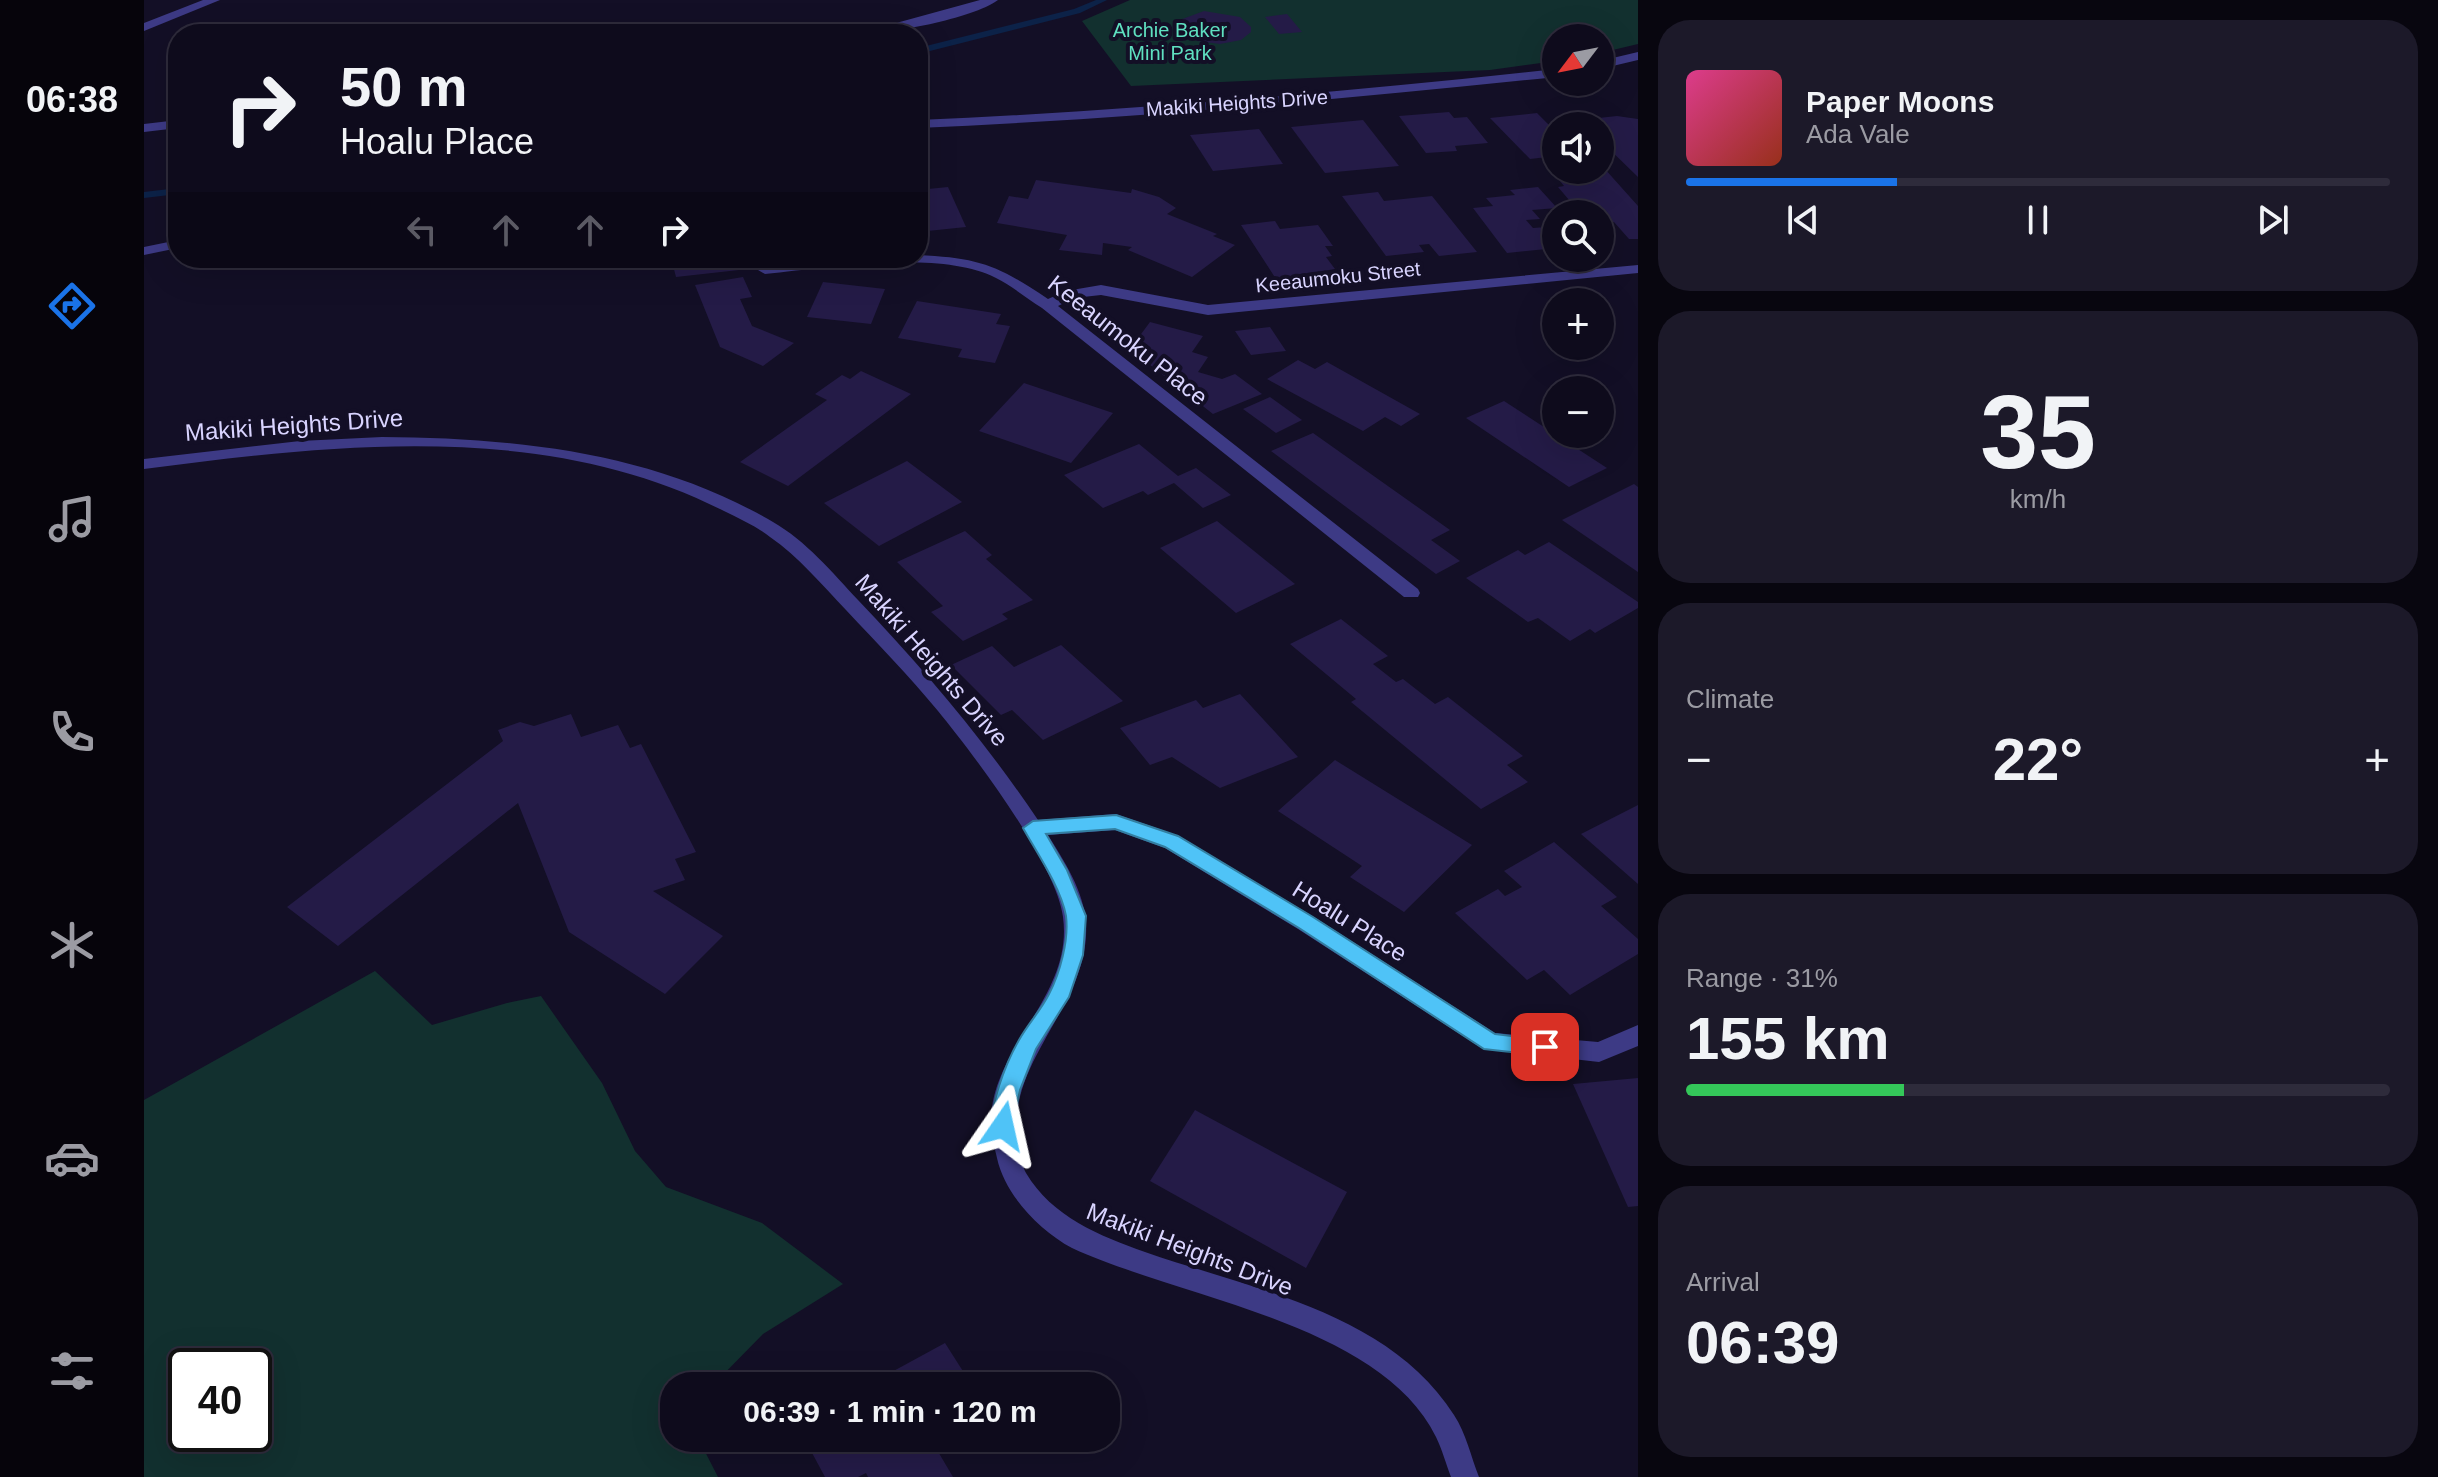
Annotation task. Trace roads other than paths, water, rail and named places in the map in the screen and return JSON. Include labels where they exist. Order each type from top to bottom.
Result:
[{"type":"street","points":[[144,27],[214,0]]},
{"type":"street","points":[[907,24],[992,0]]},
{"type":"street","points":[[1614,62],[1638,56]]},
{"type":"street","name":"Makiki Heights Drive","points":[[928,124],[1367,93],[1542,74]]},
{"type":"street","points":[[144,128],[168,125]]},
{"type":"street","points":[[144,251],[168,246]]},
{"type":"street","name":"Keeaumoku Place","points":[[928,261],[966,264],[998,273],[1047,305],[1411,593]]},
{"type":"street","name":"Keeaumoku Place","points":[[765,270],[785,268]]},
{"type":"street","name":"Keeaumoku Street","points":[[1047,305],[1071,294],[1101,290],[1208,310],[1638,269]]},
{"type":"street","name":"Makiki Heights Drive","points":[[144,464],[301,448],[436,442],[566,451],[689,488],[769,528],[801,552],[897,652],[965,730],[1033,828],[1057,870],[1076,916],[1073,955],[1059,997],[1027,1045],[1009,1090],[1003,1126],[1014,1179],[1074,1237],[1175,1276],[1270,1306],[1340,1334],[1385,1359],[1419,1387],[1445,1423],[1465,1477]]},
{"type":"street","name":"Hoalu Place","points":[[1033,828],[1116,822],[1172,842],[1306,923],[1491,1042],[1599,1052],[1638,1035]]},
{"type":"waterway","points":[[928,48],[1077,11],[1103,0]]},
{"type":"waterway","points":[[144,195],[168,192]]},
{"type":"park label","name":"Archie Baker Mini Park","points":[[1170,42]]}]
